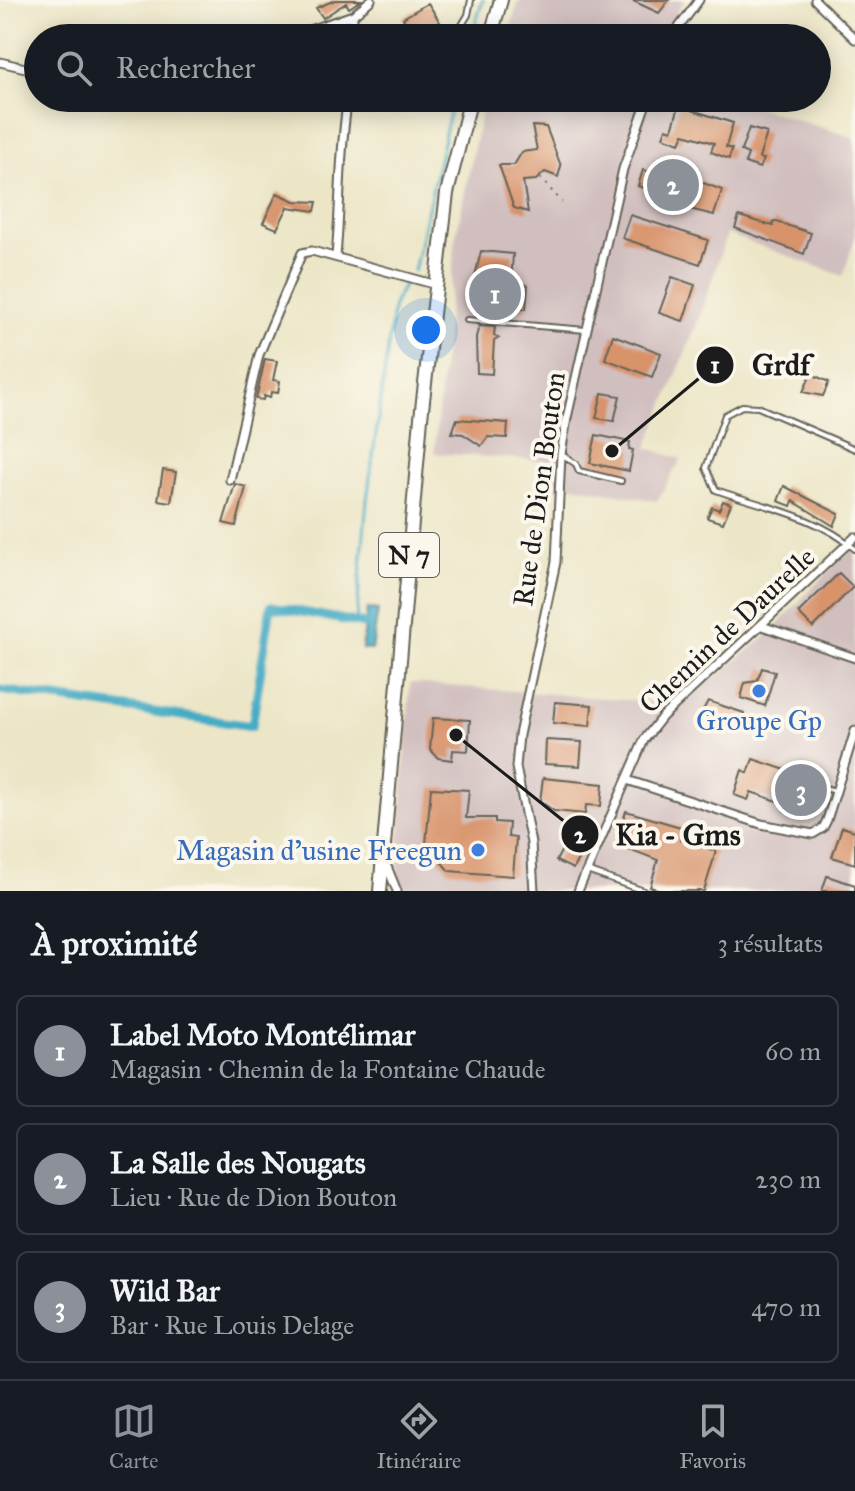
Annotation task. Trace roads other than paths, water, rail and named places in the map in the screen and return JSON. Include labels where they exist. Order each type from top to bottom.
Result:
[{"type":"main road","points":[[494,24],[501,0]]},
{"type":"main road","name":"N 7","points":[[380,891],[421,418],[447,193],[467,112]]},
{"type":"street","points":[[327,24],[353,15],[371,0]]},
{"type":"street","points":[[681,24],[699,0]]},
{"type":"street","points":[[815,0],[855,39]]},
{"type":"street","points":[[353,15],[353,24]]},
{"type":"street","points":[[0,62],[24,68]]},
{"type":"street","points":[[336,256],[343,192],[340,144],[346,112]]},
{"type":"street","name":"Rue de Dion Bouton","points":[[534,891],[531,843],[516,767],[519,735],[556,562],[561,454],[623,169],[643,112]]},
{"type":"street","points":[[230,480],[259,355],[295,261],[302,253],[312,251],[336,256],[437,285]]},
{"type":"street","name":"Chemin de Daurelle","points":[[578,891],[644,740],[662,717],[853,543]]},
{"type":"street","points":[[762,626],[855,658]]},
{"type":"street","points":[[627,780],[761,824],[806,835],[823,828],[855,731]]},
{"type":"street","points":[[384,853],[388,874],[397,891]]},
{"type":"lane","points":[[463,24],[471,0]]},
{"type":"lane","points":[[467,320],[586,330]]},
{"type":"lane","points":[[853,543],[769,506],[716,490],[706,468],[725,415],[742,406],[771,412],[855,449]]},
{"type":"lane","points":[[561,454],[570,458],[579,471],[621,481]]},
{"type":"lane","points":[[824,788],[836,791]]},
{"type":"lane","points":[[587,871],[644,891]]},
{"type":"water","points":[[367,609],[378,610],[372,650],[362,649]]},
{"type":"waterway","points":[[475,24],[483,0]]},
{"type":"waterway","points":[[414,271],[450,112]]},
{"type":"waterway","points":[[356,622],[367,500],[394,303],[405,283]]},
{"type":"waterway","points":[[0,690],[252,726],[271,606],[365,624]]},
{"type":"place","name":"La Salle des Nougats","points":[[673,185]]},
{"type":"place","name":"Label Moto Montélimar","points":[[495,294]]},
{"type":"place","name":"Grdf","points":[[612,451]]},
{"type":"place","name":"Groupe Gp","points":[[759,691]]},
{"type":"place","name":"Kia - Gms","points":[[456,735]]},
{"type":"place","name":"Wild Bar","points":[[801,790]]},
{"type":"place","name":"Magasin d'usine Freegun","points":[[478,850]]}]
